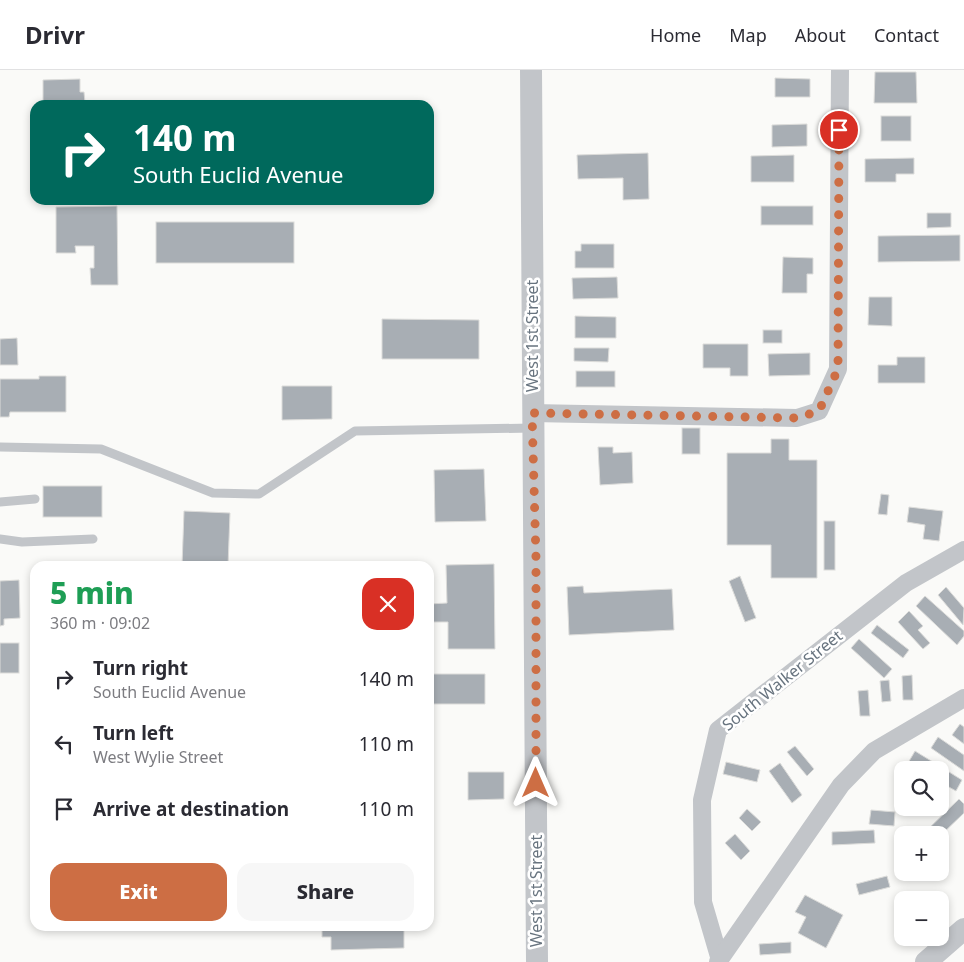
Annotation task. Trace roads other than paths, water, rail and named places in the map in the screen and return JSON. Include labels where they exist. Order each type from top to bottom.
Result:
[{"type":"street","name":"West 1st Street","points":[[531,70],[532,420],[536,558],[537,962]]},
{"type":"street","points":[[532,420],[797,418],[819,411],[838,369],[840,70]]},
{"type":"street","name":"South Walker Street","points":[[719,961],[703,902],[702,800],[718,730],[906,582],[964,550]]},
{"type":"street","name":"South Walker Street","points":[[719,961],[841,785],[874,751],[964,698]]},
{"type":"street","points":[[926,962],[964,929]]},
{"type":"lane","points":[[0,447],[101,448],[212,493],[259,494],[356,431],[532,420]]},
{"type":"lane","points":[[0,502],[35,499]]},
{"type":"lane","points":[[0,539],[22,542],[93,539]]}]
